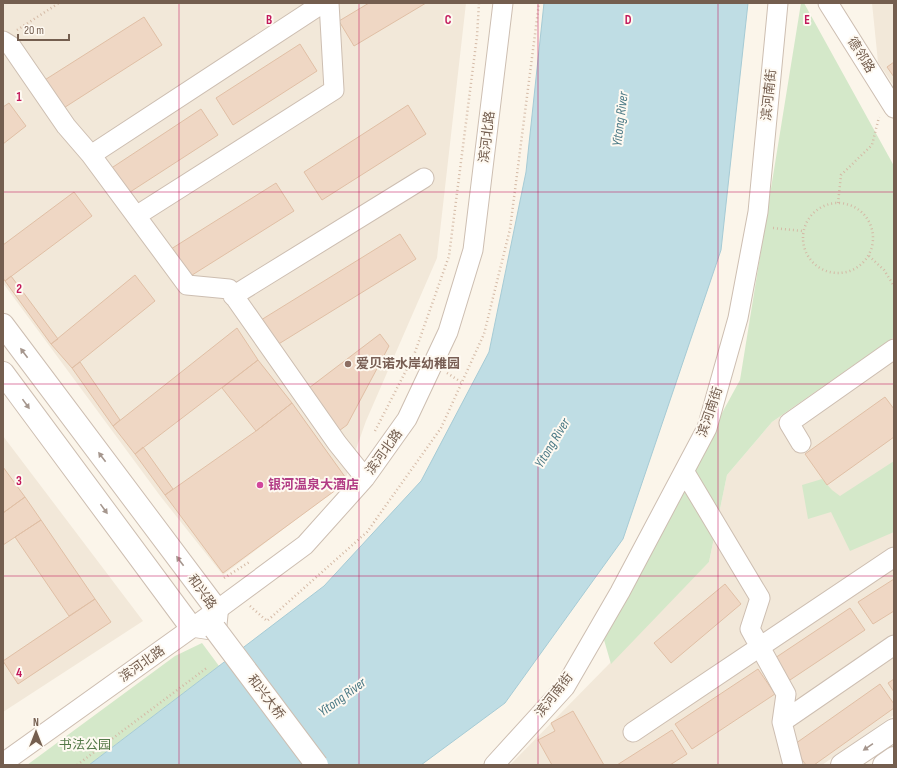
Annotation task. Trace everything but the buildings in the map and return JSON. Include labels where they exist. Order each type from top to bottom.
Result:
[{"type":"street","points":[[91,155],[323,3]]},
{"type":"street","points":[[136,216],[334,90],[329,3]]},
{"type":"street","name":"滨河北路","points":[[3,763],[209,622],[305,546],[365,478],[407,419],[448,332],[473,250],[503,3]]},
{"type":"street","name":"滨河南街","points":[[494,765],[565,686],[620,592],[707,428],[738,318],[758,212],[778,3]]},
{"type":"street","name":"德邻路","points":[[828,3],[890,101]]},
{"type":"street","points":[[8,42],[66,126],[91,155],[187,285],[229,289],[337,443],[365,478]]},
{"type":"street","points":[[234,296],[424,178]]},
{"type":"street","name":"和兴路","points":[[3,325],[209,622]]},
{"type":"street","points":[[801,442],[789,423],[894,349]]},
{"type":"street","name":"和兴路","points":[[3,373],[188,622],[209,622]]},
{"type":"street","points":[[687,476],[760,598],[750,629],[786,694],[782,722],[793,765]]},
{"type":"street","points":[[632,732],[894,557]]},
{"type":"street","name":"和兴大桥","points":[[209,622],[316,765]]},
{"type":"street","points":[[782,722],[894,645]]},
{"type":"street","points":[[842,765],[894,730]]},
{"type":"street","points":[[884,765],[894,758]]},
{"type":"path","points":[[8,42],[58,3]]},
{"type":"path","points":[[372,436],[414,355],[449,256],[477,36],[479,3]]},
{"type":"path","points":[[838,202],[841,175],[872,145],[890,101]]},
{"type":"path","points":[[838,202],[848,204],[858,209],[866,216],[871,225],[873,246],[869,256],[863,264],[854,270],[835,274],[816,266],[809,259],[804,250],[802,241],[806,221],[812,214],[819,208],[838,202]]},
{"type":"path","points":[[755,227],[803,231]]},
{"type":"path","points":[[869,256],[884,270],[894,286]]},
{"type":"path","points":[[443,371],[462,382]]},
{"type":"path","points":[[224,578],[254,559]]},
{"type":"path","points":[[249,604],[267,621]]},
{"type":"path","points":[[77,765],[208,667]]},
{"type":"shaded area","points":[[3,3],[466,3],[437,258],[366,421],[344,483],[223,575],[161,497],[3,283]]},
{"type":"shaded area","points":[[872,3],[894,3],[894,86],[878,62]]},
{"type":"shaded area","points":[[894,337],[894,715],[822,765],[510,765],[709,562],[727,475],[772,422]]},
{"type":"shaded area","points":[[3,436],[143,621],[3,712]]},
{"type":"green space","points":[[801,3],[804,3],[894,166],[894,337],[772,422],[727,475],[709,562],[611,664],[602,633],[740,380]]},
{"type":"green space","points":[[894,461],[894,532],[850,551],[831,512],[808,519],[802,485],[822,479],[840,496]]},
{"type":"green space","name":"书法公园","points":[[202,643],[219,666],[89,765],[27,765],[175,656]]},
{"type":"water","name":"Yitong River","points":[[544,3],[748,3],[721,250],[623,539],[505,703],[421,765],[89,765],[324,586],[421,481],[489,352],[526,172]]},
{"type":"place","name":"爱贝诺水岸幼稚园","points":[[348,364]]},
{"type":"place","name":"银河温泉大酒店","points":[[260,485]]}]
